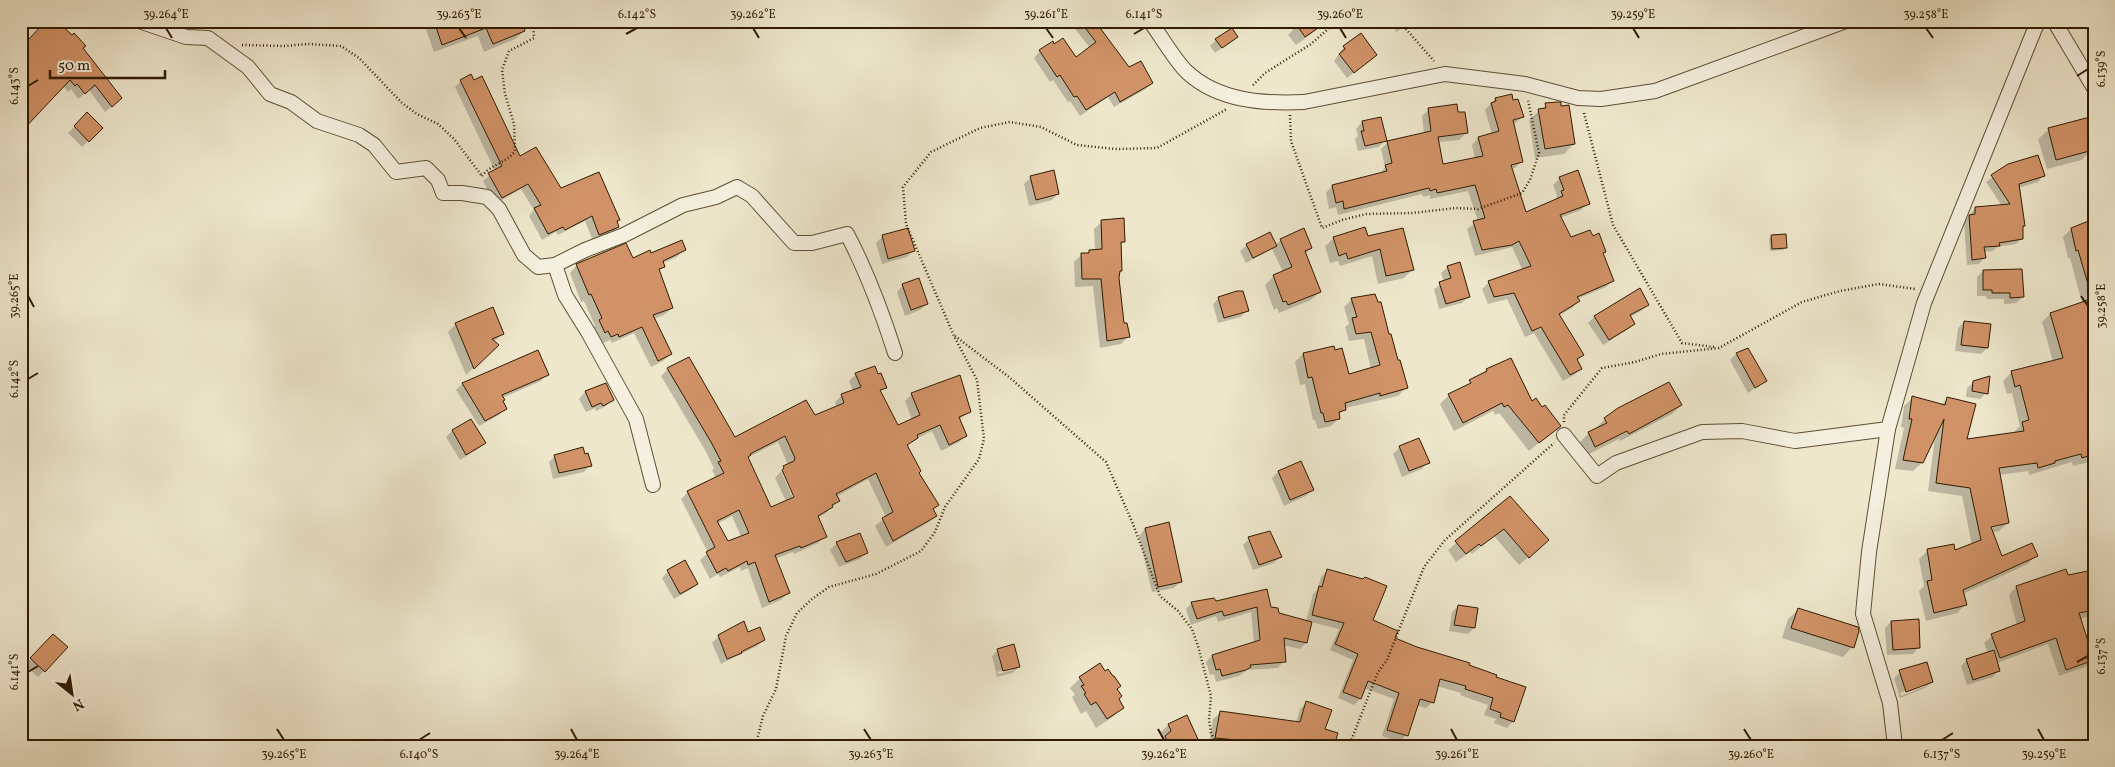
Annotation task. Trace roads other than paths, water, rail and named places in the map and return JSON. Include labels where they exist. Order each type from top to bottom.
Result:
[{"type":"street","points":[[139,21],[186,37],[208,38],[248,67],[270,94],[291,102],[317,121],[359,135],[374,145],[396,172],[426,168],[438,180],[443,193],[462,193],[487,197],[499,210],[524,255],[538,267],[555,265],[585,250],[624,236],[682,205],[716,198],[737,187],[752,196],[794,243],[812,243],[847,234],[872,284],[877,305],[895,353]]},
{"type":"street","points":[[1150,21],[1186,72],[1212,90],[1237,99],[1290,103],[1304,102],[1445,74],[1525,84],[1578,98],[1601,99],[1655,91],[1846,21]]},
{"type":"street","points":[[1895,746],[1890,703],[1863,614],[1869,552],[1888,430],[1924,303],[2038,21]]},
{"type":"street","points":[[2054,21],[2094,88]]},
{"type":"street","points":[[555,265],[565,294],[636,419],[653,485]]},
{"type":"street","points":[[1564,435],[1597,476],[1616,463],[1702,432],[1742,431],[1795,441],[1888,430]]}]
